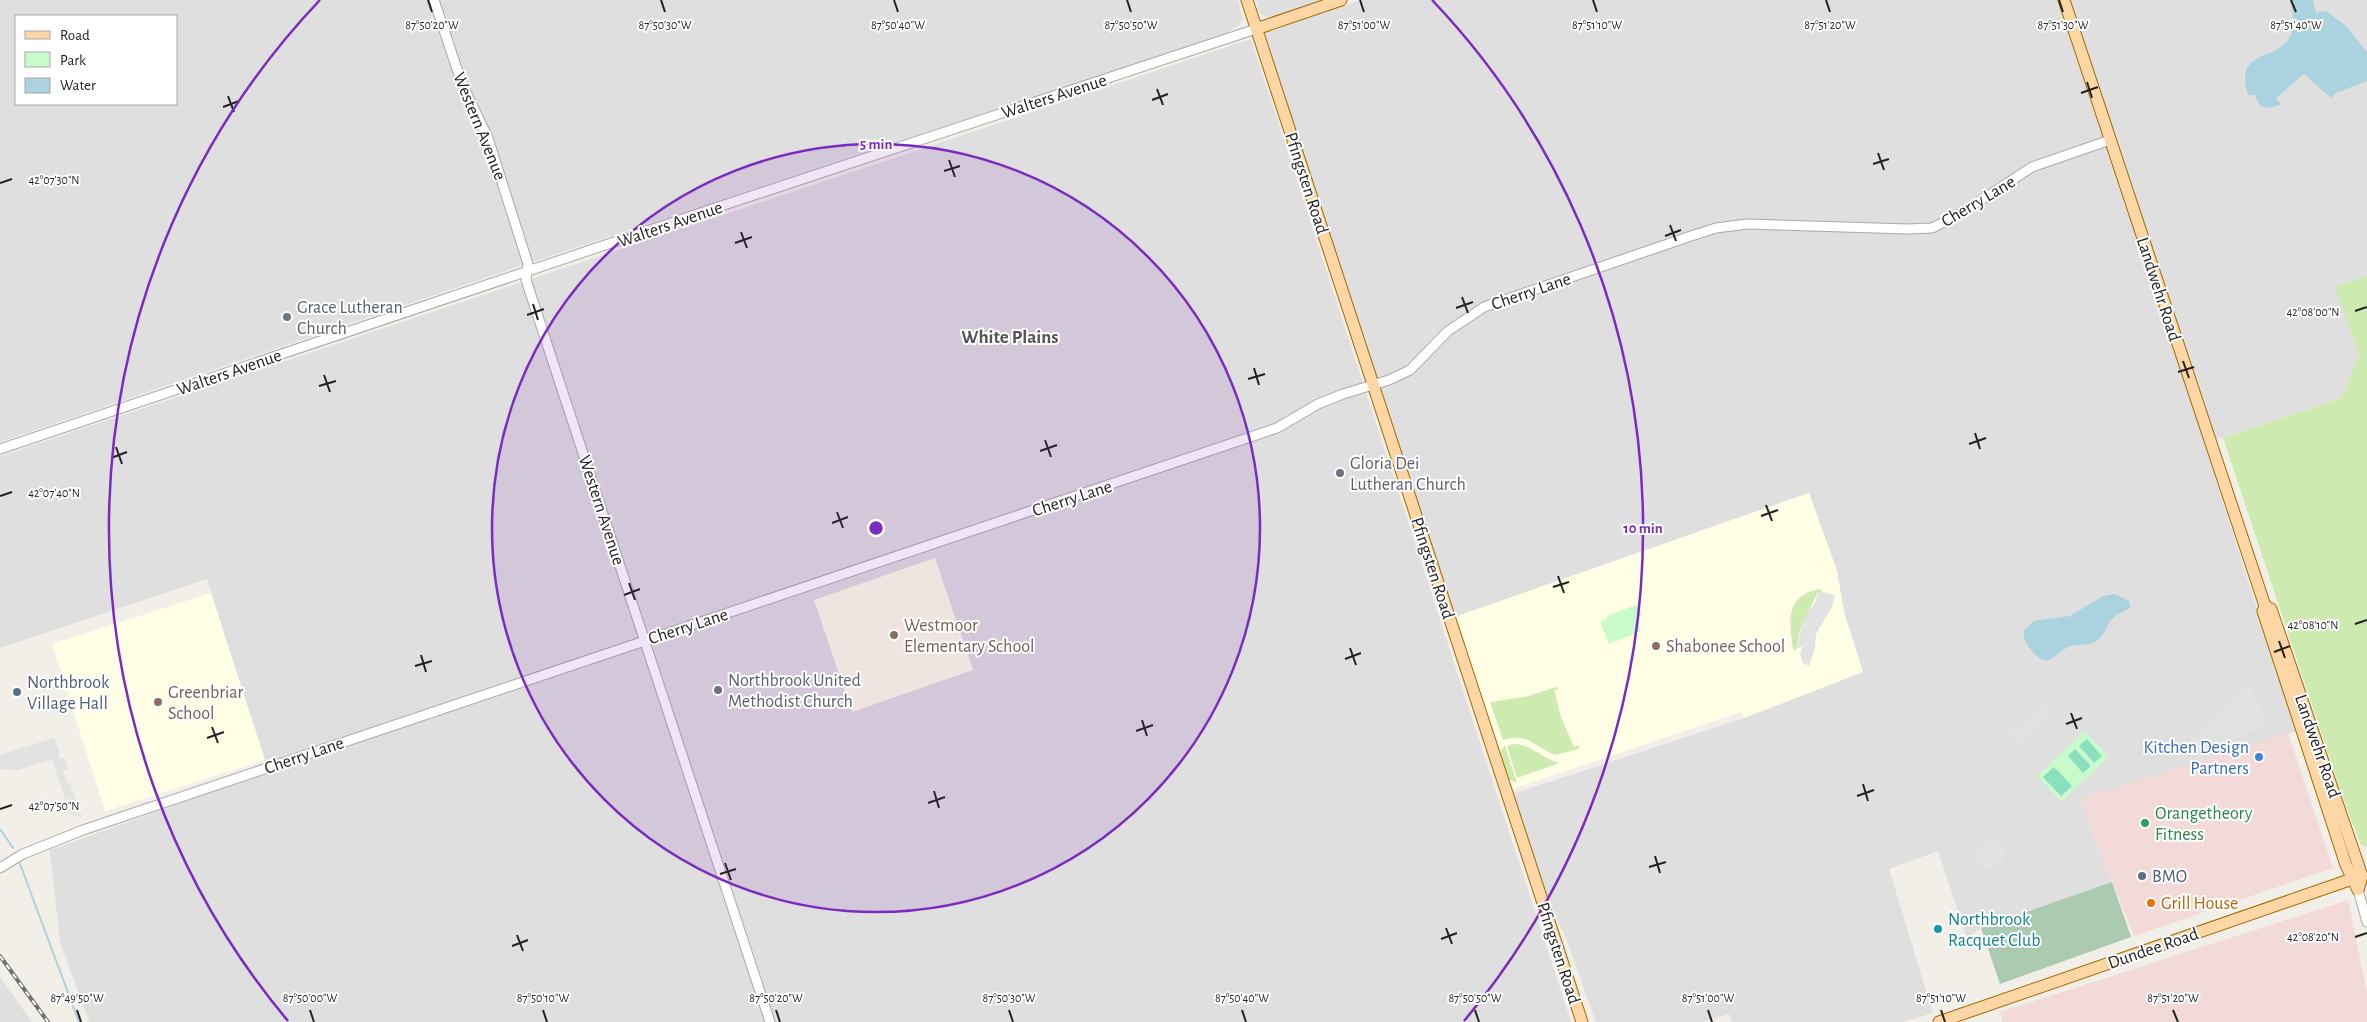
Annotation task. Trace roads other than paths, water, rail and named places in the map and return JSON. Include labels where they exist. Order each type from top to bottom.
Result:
[{"type":"main road","name":"Pfingsten Road","points":[[1247,0],[1582,1022]]},
{"type":"main road","name":"Walters Avenue","points":[[1256,29],[1340,0]]},
{"type":"main road","name":"Landwehr Road","points":[[2064,0],[2265,606],[2271,609],[2360,876]]},
{"type":"main road","points":[[2358,890],[2360,876]]},
{"type":"main road","name":"Dundee Road","points":[[1938,1022],[2360,876]]},
{"type":"street","name":"Western Avenue","points":[[434,0],[462,84],[488,138],[517,225],[528,264],[526,280],[770,1022]]},
{"type":"street","name":"Walters Avenue","points":[[0,449],[1256,29]]},
{"type":"street","name":"Cherry Lane","points":[[0,868],[23,854],[83,830],[1277,428],[1334,397],[1410,370],[1448,331],[1484,307],[1716,228],[1747,224],[1908,229],[1932,228],[1960,214],[2032,167],[2110,140]]},
{"type":"street","name":"Cherry Lane","points":[[0,863],[11,860]]},
{"type":"street","points":[[2358,890],[2367,922]]},
{"type":"water","points":[[2290,0],[2313,0],[2316,13],[2326,11],[2346,26],[2367,52],[2367,81],[2336,93],[2331,98],[2304,74],[2276,98],[2281,104],[2268,108],[2259,104],[2255,95],[2248,95],[2245,79],[2248,67],[2255,60],[2284,45],[2291,36],[2293,21]]},
{"type":"water","points":[[2115,594],[2129,601],[2130,608],[2113,618],[2103,635],[2095,642],[2071,646],[2048,660],[2038,657],[2027,643],[2024,630],[2034,621],[2070,616],[2103,596]]},
{"type":"waterway","points":[[0,829],[13,848]]},
{"type":"waterway","points":[[20,864],[79,1022]]},
{"type":"railway","points":[[0,956],[48,1022]]},
{"type":"place","name":"Grace Lutheran Church","points":[[287,317]]},
{"type":"place","name":"Gloria Dei Lutheran Church","points":[[1340,473]]},
{"type":"place","name":"Westmoor Elementary School","points":[[894,635]]},
{"type":"place","name":"Shabonee School","points":[[1656,646]]},
{"type":"place","name":"Northbrook United Methodist Church","points":[[718,690]]},
{"type":"place","name":"Northbrook Village Hall","points":[[17,692]]},
{"type":"place","name":"Greenbriar School","points":[[158,702]]},
{"type":"place","name":"Kitchen Design Partners","points":[[2259,757]]},
{"type":"place","name":"Orangetheory Fitness","points":[[2145,823]]},
{"type":"place","name":"BMO","points":[[2142,876]]},
{"type":"place","name":"Grill House","points":[[2151,903]]},
{"type":"place","name":"Northbrook Racquet Club","points":[[1938,929]]},
{"type":"district","name":"White Plains","points":[[1010,336]]}]
